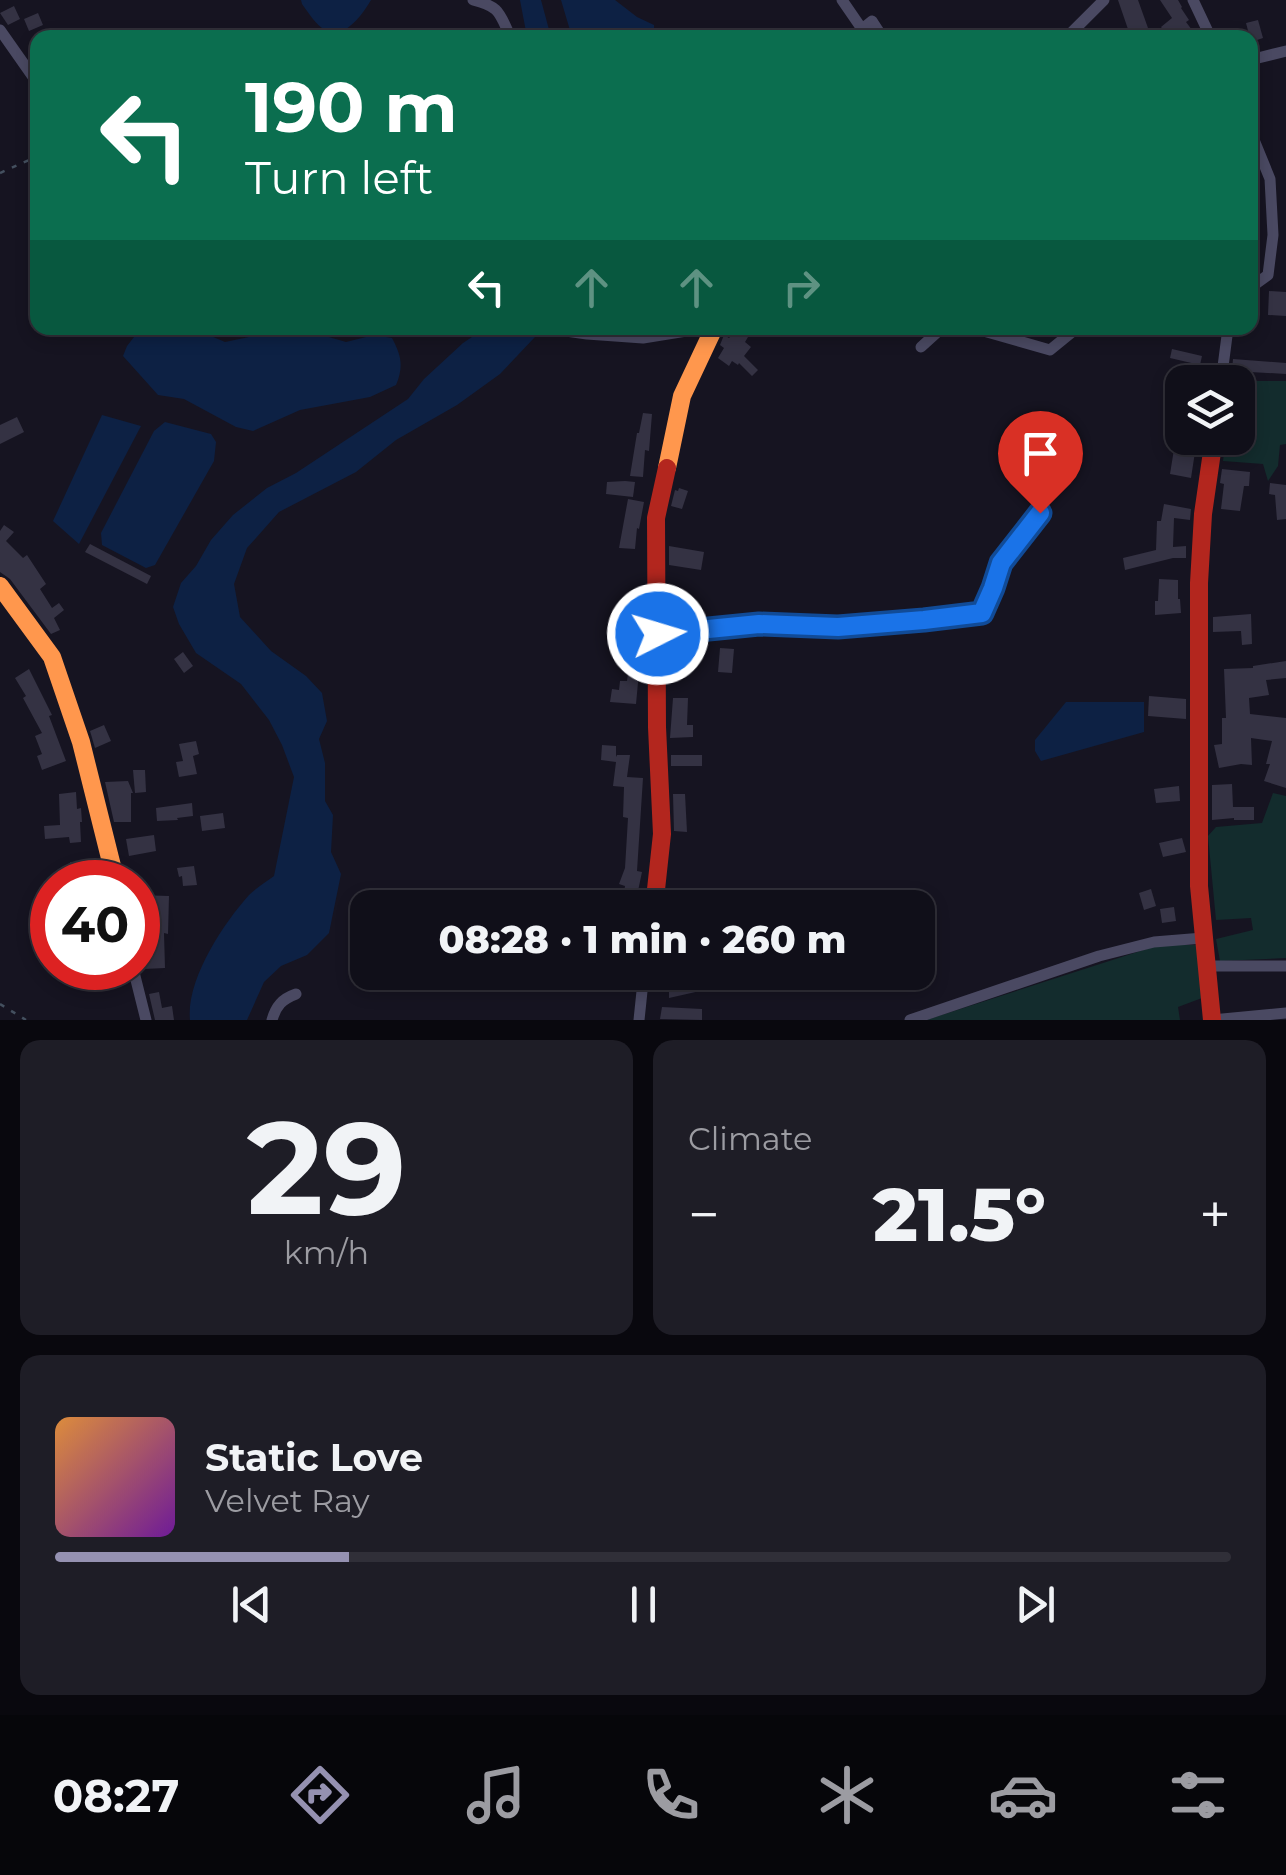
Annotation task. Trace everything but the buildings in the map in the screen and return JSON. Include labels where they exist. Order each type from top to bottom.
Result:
[{"type":"street","points":[[473,0],[498,10],[507,30]]},
{"type":"street","points":[[842,0],[862,29],[872,21],[878,30]]},
{"type":"street","points":[[1074,30],[1104,0]]},
{"type":"street","points":[[1193,0],[1207,30]]},
{"type":"street","points":[[0,30],[30,73]]},
{"type":"street","points":[[1258,58],[1286,51]]},
{"type":"street","points":[[1258,150],[1270,179],[1274,235],[1268,275],[1258,282]]},
{"type":"street","points":[[601,335],[661,335]]},
{"type":"street","points":[[656,890],[662,834],[656,518],[682,396],[711,335]]},
{"type":"street","points":[[921,347],[934,335]]},
{"type":"street","points":[[998,335],[1050,350],[1068,335]]},
{"type":"street","points":[[1223,365],[1227,335]]},
{"type":"street","points":[[1211,455],[1202,514],[1198,582],[1198,886],[1212,1020],[1286,1012]]},
{"type":"street","points":[[658,634],[759,624],[838,627],[982,613],[1001,563],[1040,513]]},
{"type":"street","points":[[0,586],[52,657],[81,742],[110,860]]},
{"type":"street","points":[[910,1020],[1099,956],[1154,942],[1202,938]]},
{"type":"street","points":[[1206,966],[1286,966]]},
{"type":"street","points":[[138,990],[146,1020]]},
{"type":"street","points":[[640,1020],[642,990]]},
{"type":"street","points":[[272,1020],[284,998],[296,994]]},
{"type":"path","points":[[0,173],[30,160]]},
{"type":"path","points":[[0,1004],[26,1020]]},
{"type":"green space","points":[[1255,381],[1286,381],[1286,444],[1280,445],[1278,466],[1268,481],[1263,464],[1223,461],[1224,455],[1255,455]]},
{"type":"green space","points":[[1273,793],[1286,796],[1286,958],[1220,961],[1216,939],[1253,930],[1251,918],[1216,920],[1208,836],[1216,827],[1262,823]]},
{"type":"green space","points":[[1159,945],[1199,945],[1202,998],[1178,1007],[1180,1020],[926,1020]]},
{"type":"water","points":[[301,0],[371,0],[344,30],[325,30]]},
{"type":"water","points":[[520,0],[541,0],[549,30],[526,30]]},
{"type":"water","points":[[561,0],[615,0],[654,25],[654,30],[570,30]]},
{"type":"water","points":[[136,335],[210,335],[225,342],[249,337],[322,335],[346,342],[374,335],[392,338],[401,366],[396,385],[370,397],[300,410],[253,431],[236,427],[184,399],[158,395],[123,356]]},
{"type":"water","points":[[475,335],[536,335],[500,374],[457,405],[396,440],[356,472],[279,512],[247,548],[234,584],[240,617],[271,651],[322,693],[327,721],[319,739],[325,763],[325,801],[333,815],[331,852],[341,874],[329,933],[307,955],[281,966],[264,982],[247,1020],[190,1020],[194,988],[218,937],[249,895],[274,876],[294,777],[269,720],[241,684],[196,653],[179,624],[173,607],[181,583],[233,515],[267,488],[408,399]]},
{"type":"water","points":[[102,415],[141,426],[79,544],[53,521]]},
{"type":"water","points":[[165,422],[211,434],[216,442],[214,461],[155,565],[146,568],[102,545],[101,533],[154,431]]},
{"type":"water","points":[[1066,702],[1144,702],[1144,732],[1041,761],[1035,751],[1035,740]]},
{"type":"traffic: slow","points":[[667,468],[682,396],[711,335]]},
{"type":"traffic: slow","points":[[0,586],[52,657],[81,742],[110,860]]},
{"type":"traffic: jam","points":[[1212,455],[1199,583],[1199,886],[1212,1020]]},
{"type":"traffic: jam","points":[[656,890],[662,834],[656,518],[667,468]]},
{"type":"traffic: jam","points":[[658,633],[759,624],[838,627],[982,613],[1001,563],[1040,513]]},
{"type":"route","points":[[658,634],[759,624],[838,627],[982,613],[1001,563],[1040,513]]}]
